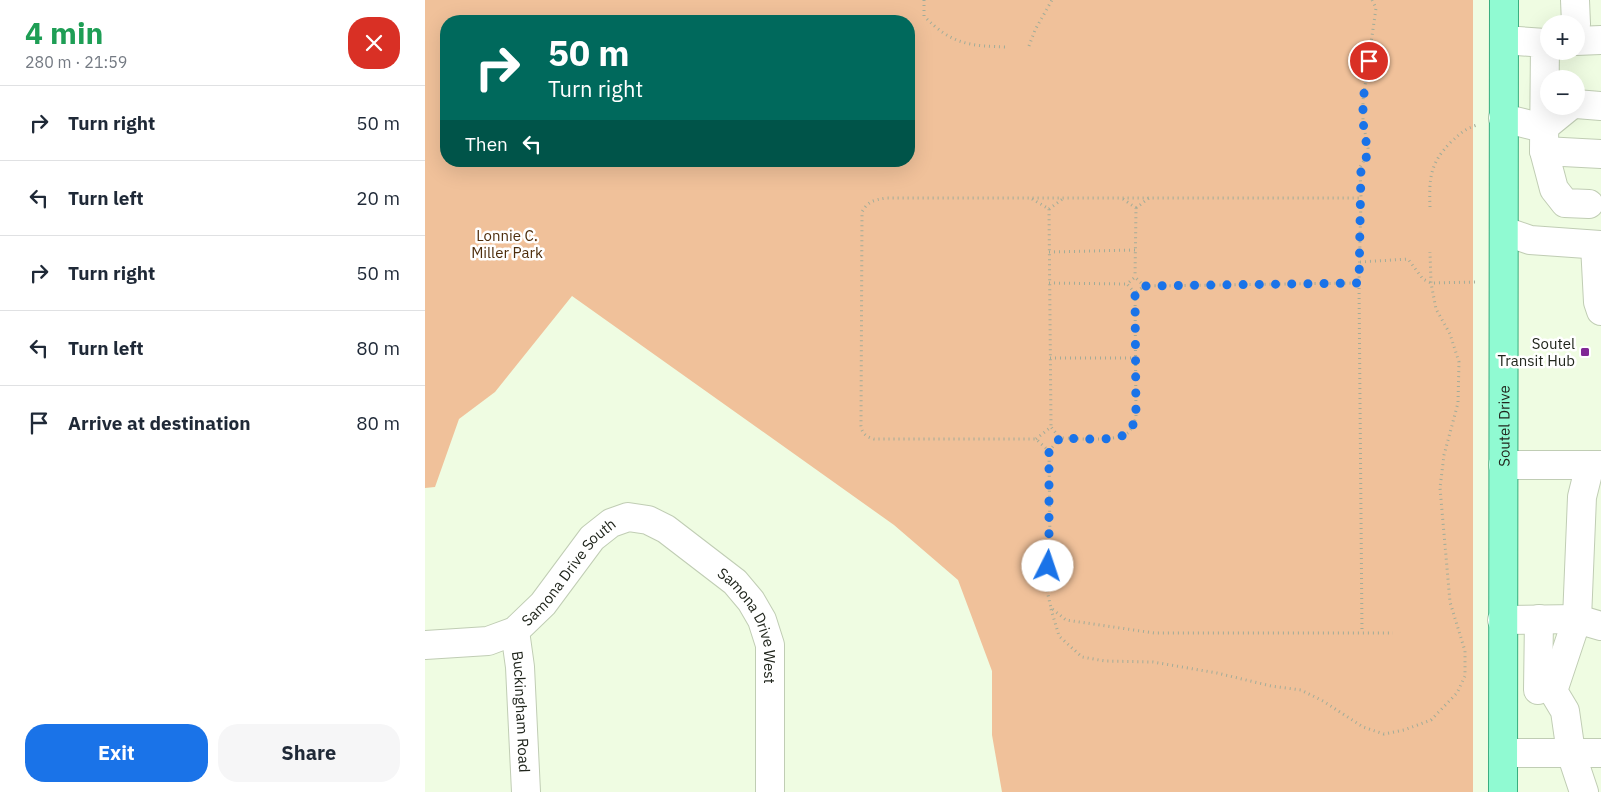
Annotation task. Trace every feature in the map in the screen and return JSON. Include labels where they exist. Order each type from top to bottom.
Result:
[{"type":"main road","name":"Soutel Drive","points":[[1503,792],[1504,0]]},
{"type":"street","points":[[1575,0],[1576,15]]},
{"type":"street","points":[[1504,40],[1540,43]]},
{"type":"street","points":[[1585,41],[1601,40]]},
{"type":"street","points":[[1546,60],[1543,140],[1554,189],[1565,204],[1589,204]]},
{"type":"street","points":[[1585,105],[1601,106]]},
{"type":"street","points":[[1543,140],[1564,115]]},
{"type":"street","points":[[1503,118],[1543,140],[1601,154]]},
{"type":"street","points":[[1504,231],[1530,240],[1598,245],[1598,302],[1601,311]]},
{"type":"street","points":[[1503,465],[1595,465],[1582,497],[1589,623],[1545,691]]},
{"type":"street","name":"Samona Drive South","points":[[425,645],[488,641],[515,631],[543,604],[592,538],[611,522],[629,517]]},
{"type":"street","name":"Samona Drive West","points":[[629,517],[648,520],[665,529],[735,582],[751,601],[762,620],[770,646],[770,792]]},
{"type":"street","points":[[1502,620],[1539,619],[1589,623]]},
{"type":"street","points":[[1539,619],[1545,691],[1565,711],[1571,752],[1584,792]]},
{"type":"street","name":"Buckingham Road","points":[[515,631],[520,667],[526,792]]},
{"type":"street","points":[[1502,691],[1545,691]]},
{"type":"street","points":[[1503,753],[1601,753]]},
{"type":"path","points":[[924,0],[925,16],[938,30],[959,42],[980,47],[1009,47]]},
{"type":"path","points":[[1029,46],[1035,30],[1052,0]]},
{"type":"path","points":[[1362,632],[1359,262],[1361,167],[1368,154],[1363,122],[1363,100],[1376,8],[1373,0]]},
{"type":"path","points":[[1430,207],[1429,184],[1431,169],[1441,152],[1455,138],[1466,128],[1477,125]]},
{"type":"path","points":[[1051,427],[1036,439],[874,439],[867,437],[862,432],[862,212],[866,205],[886,198],[1361,198]]},
{"type":"path","points":[[1032,198],[1049,209]]},
{"type":"path","points":[[1049,209],[1065,198]]},
{"type":"path","points":[[1122,198],[1136,208]]},
{"type":"path","points":[[1136,208],[1149,198]]},
{"type":"path","points":[[1136,208],[1135,277],[1144,286]]},
{"type":"path","points":[[1049,209],[1051,427],[1060,438]]},
{"type":"path","points":[[1049,252],[1135,250]]},
{"type":"path","points":[[1127,284],[1135,293],[1136,418],[1129,432],[1114,438],[1060,438],[1049,451],[1049,546],[1046,586],[1059,636],[1082,657],[1105,661],[1153,662],[1217,673],[1271,686],[1301,690],[1323,701],[1363,727],[1384,734],[1404,730],[1431,720],[1457,693],[1465,676],[1465,651],[1450,602],[1440,488],[1445,455],[1458,403],[1459,362],[1450,334],[1436,309],[1431,283],[1429,252]]},
{"type":"path","points":[[1359,262],[1408,259],[1423,279],[1431,283],[1476,282]]},
{"type":"path","points":[[1049,283],[1127,284],[1135,277]]},
{"type":"path","points":[[1135,293],[1144,286],[1359,283]]},
{"type":"path","points":[[1050,358],[1136,358]]},
{"type":"path","points":[[1036,439],[1049,451]]},
{"type":"path","points":[[1051,608],[1066,620],[1154,633],[1393,632]]},
{"type":"green space","name":"Lonnie C. Miller Park","points":[[425,0],[1473,0],[1473,792],[1002,792],[992,735],[992,671],[958,580],[894,525],[572,296],[495,392],[459,419],[435,487],[425,488]]},
{"type":"place","name":"Soutel Transit Hub","points":[[1585,352]]},
{"type":"route","points":[[1048,566],[1049,451],[1060,438],[1114,438],[1124,435],[1129,432],[1136,418],[1135,293],[1144,286],[1359,283],[1361,167],[1368,154],[1363,122],[1363,100],[1369,61]]}]
